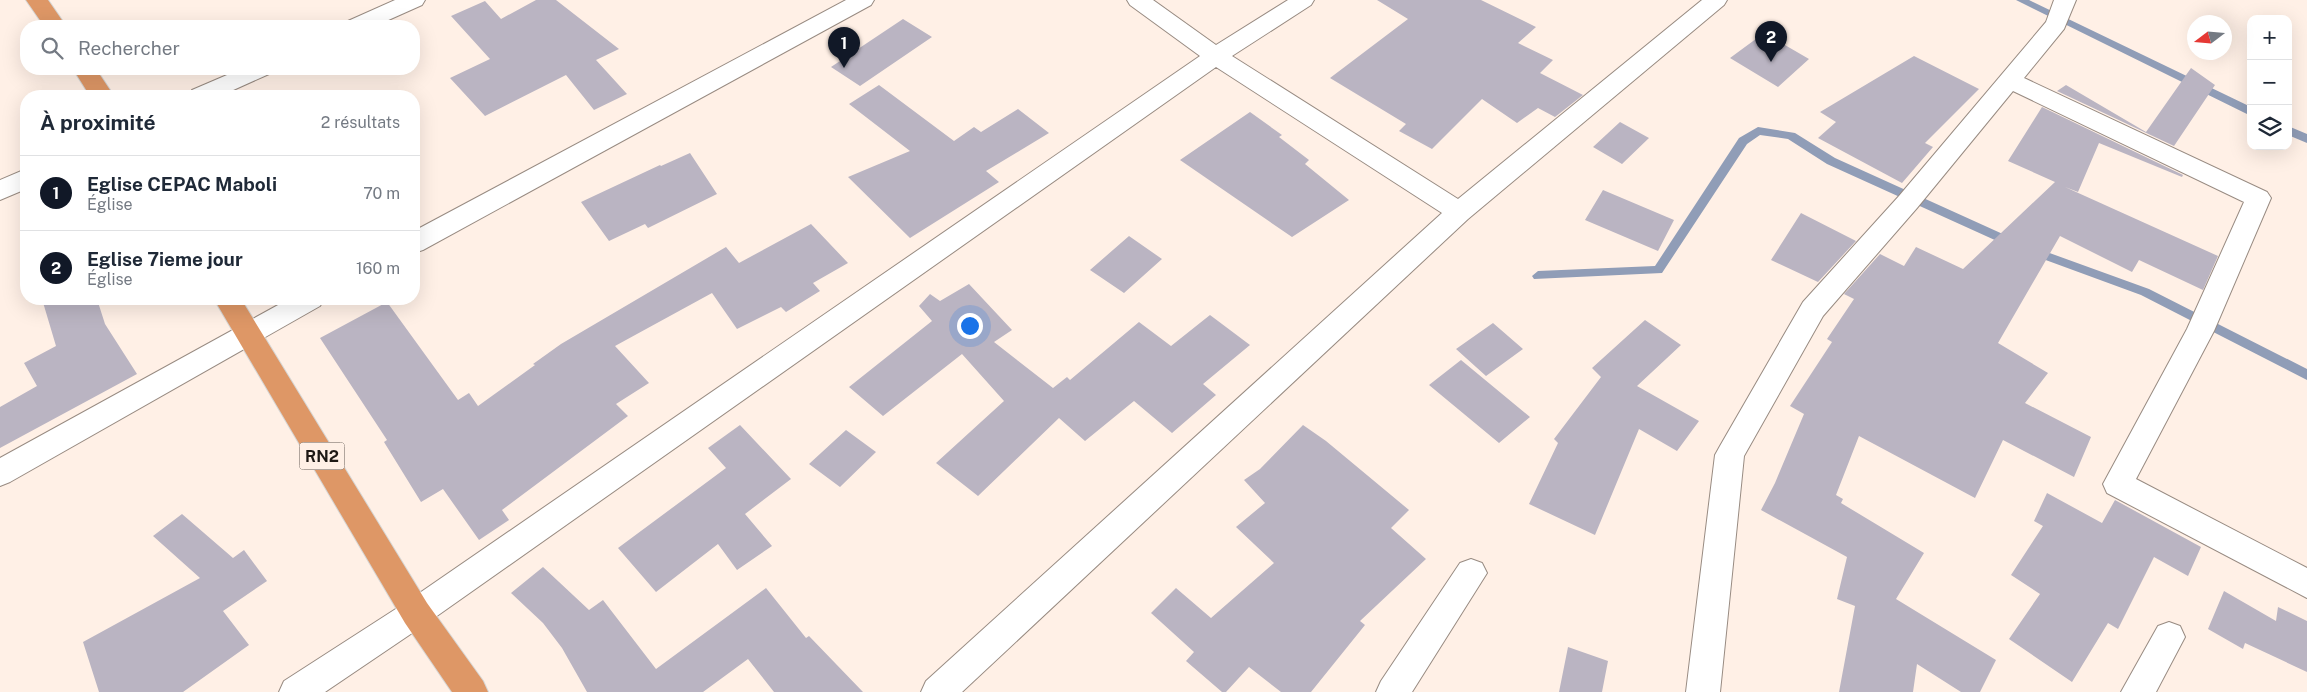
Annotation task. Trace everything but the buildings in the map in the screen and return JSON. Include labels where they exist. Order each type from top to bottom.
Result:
[{"type":"highway","points":[[37,0],[50,20]]},
{"type":"highway","points":[[88,75],[98,90]]},
{"type":"highway","name":"RN2","points":[[231,305],[416,613],[471,692]]},
{"type":"street","points":[[369,20],[414,0]]},
{"type":"street","points":[[420,240],[863,0]]},
{"type":"street","points":[[1138,0],[1216,56],[1459,212]]},
{"type":"street","points":[[296,692],[416,613],[1216,56],[1303,0]]},
{"type":"street","points":[[938,692],[1459,212],[1716,0]]},
{"type":"street","points":[[1702,692],[1730,455],[1813,308],[1910,199],[2009,80],[2061,12]]},
{"type":"street","points":[[214,90],[247,75]]},
{"type":"street","points":[[2009,80],[2258,198],[2203,322],[2118,484],[2307,584]]},
{"type":"street","points":[[0,191],[20,181]]},
{"type":"street","points":[[0,473],[300,305]]},
{"type":"street","points":[[1394,692],[1471,573]]},
{"type":"street","points":[[2138,692],[2169,638]]},
{"type":"waterway","points":[[2021,0],[2247,110]]},
{"type":"waterway","points":[[1538,276],[1658,270],[1743,141],[1758,131],[1791,136],[1831,161],[2012,243]]},
{"type":"waterway","points":[[2292,132],[2307,139]]},
{"type":"waterway","points":[[2033,251],[2145,292],[2307,375]]},
{"type":"place","name":"Eglise 7ieme jour","points":[[1771,62]]},
{"type":"place","name":"Eglise CEPAC Maboli","points":[[844,68]]}]
